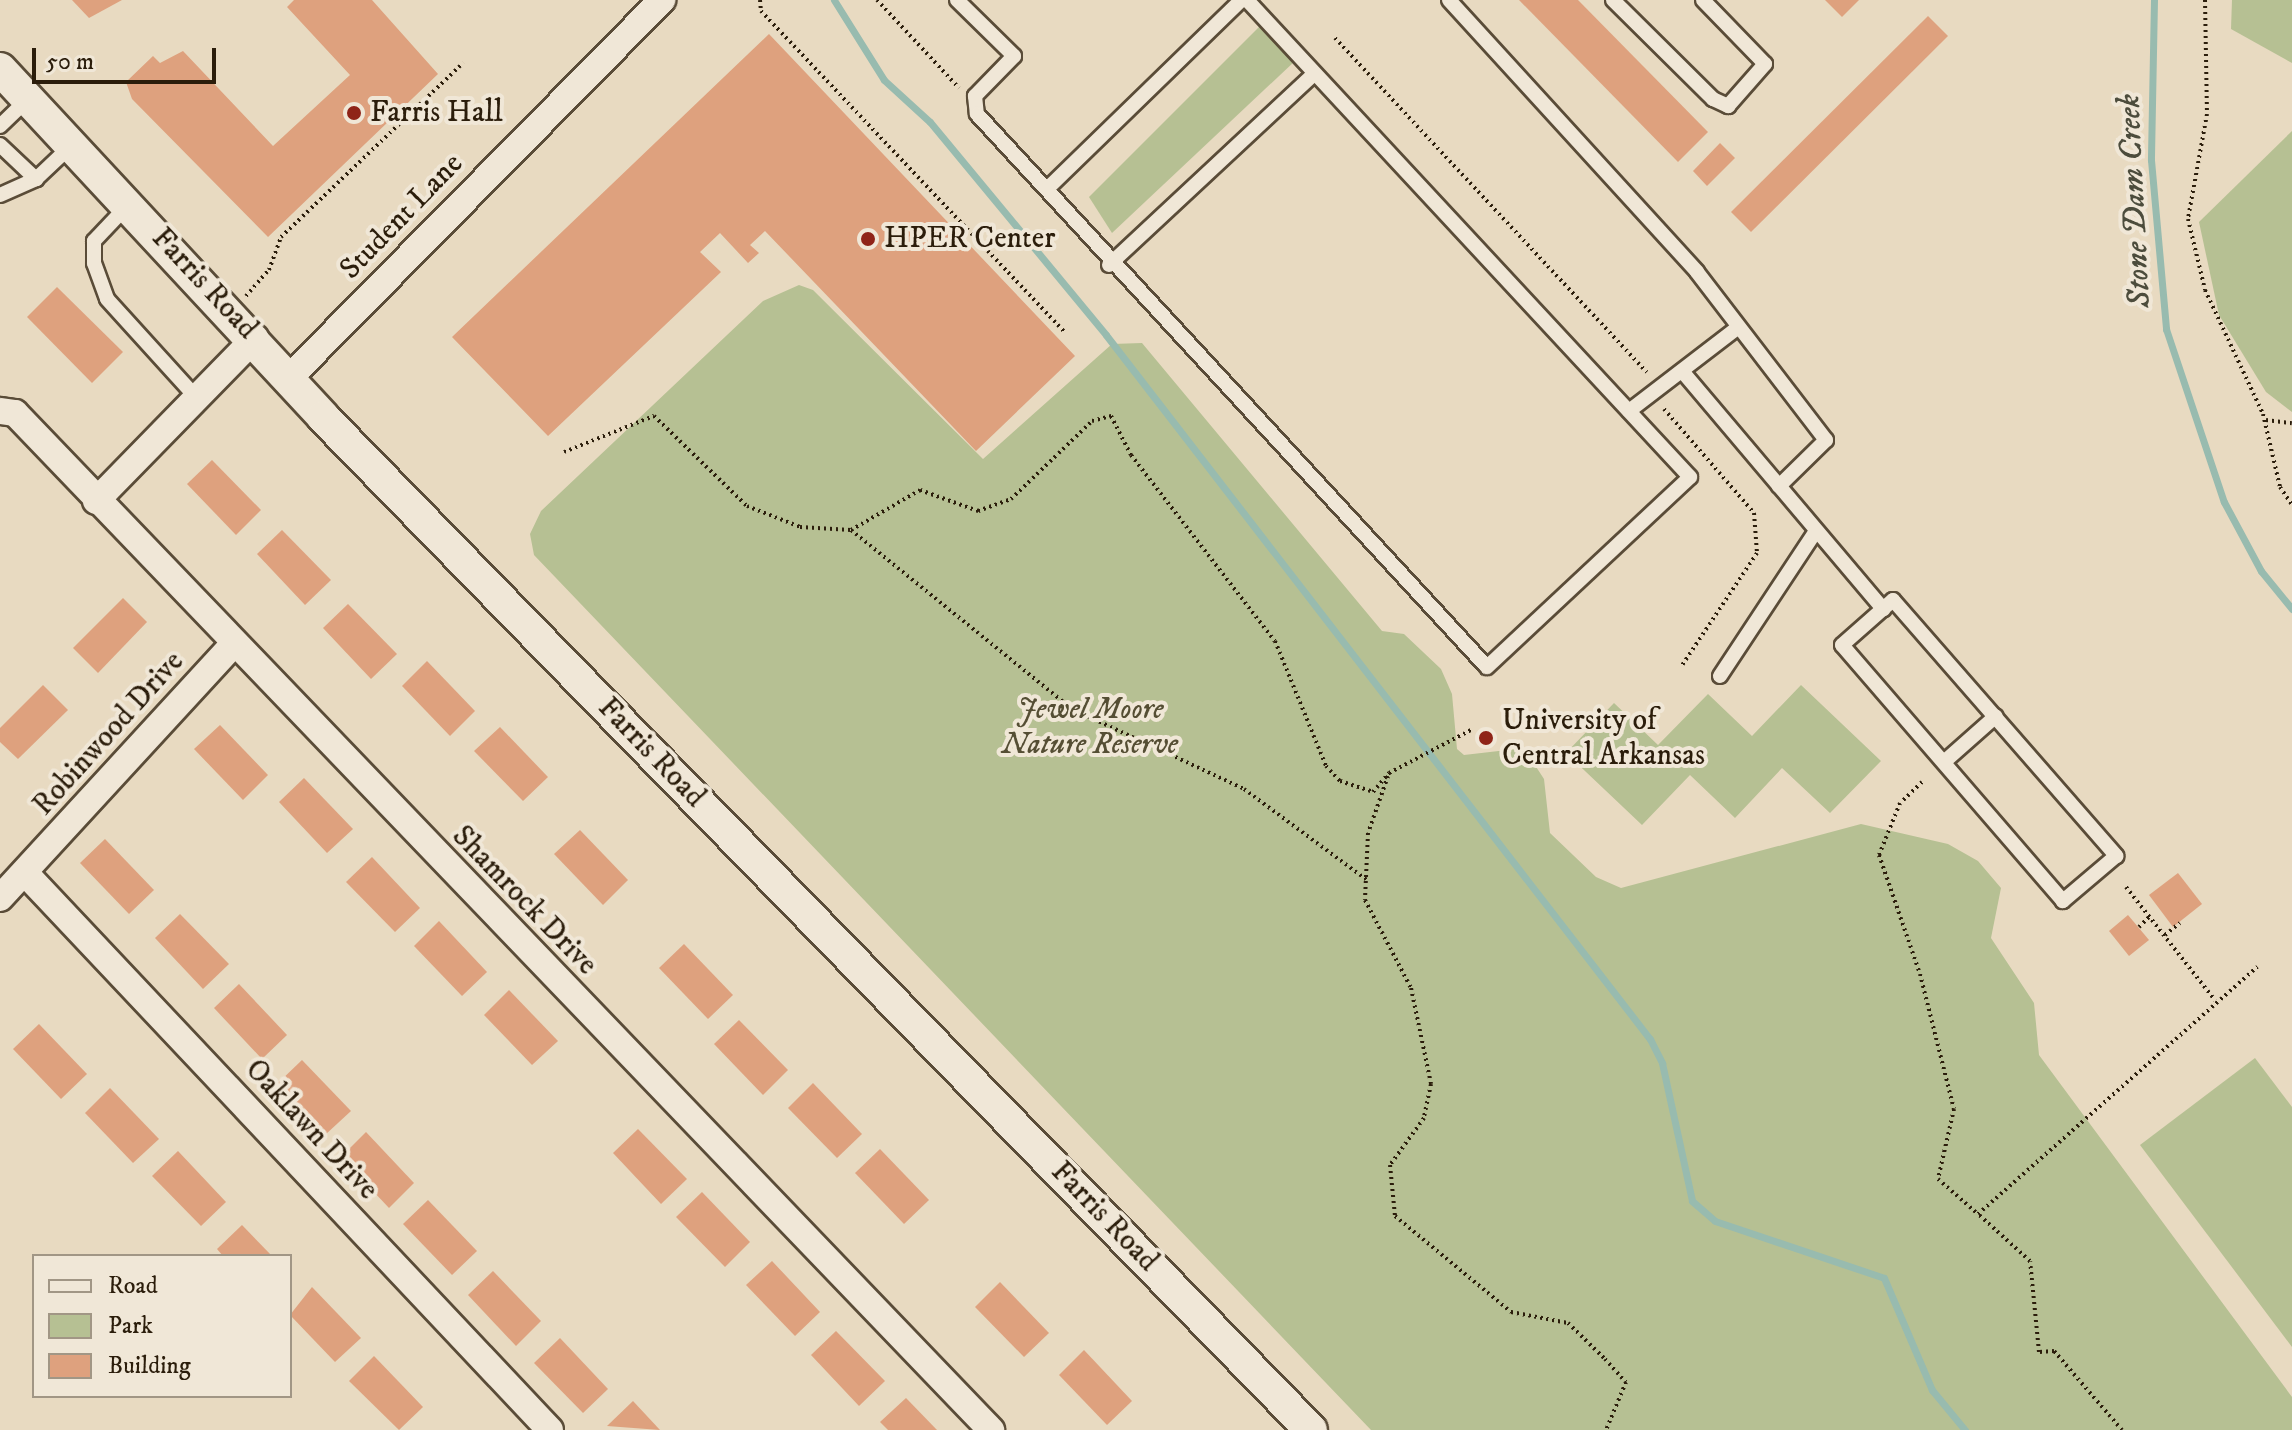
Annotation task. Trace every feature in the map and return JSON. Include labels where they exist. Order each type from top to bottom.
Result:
[{"type":"street","name":"Student Lane","points":[[290,377],[662,0]]},
{"type":"street","name":"Farris Road","points":[[0,69],[290,377],[1311,1430]]},
{"type":"street","points":[[96,501],[255,338]]},
{"type":"street","name":"Shamrock Drive","points":[[7,412],[991,1430]]},
{"type":"street","name":"Robinwood Drive","points":[[0,898],[26,874],[232,646]]},
{"type":"street","name":"Oaklawn Drive","points":[[26,874],[550,1430]]},
{"type":"lane","points":[[957,0],[1014,56],[975,96],[977,114],[1049,187],[1109,265],[1487,667],[1690,477],[1247,0]]},
{"type":"lane","points":[[1049,187],[1241,0]]},
{"type":"lane","points":[[1449,0],[1697,272],[1826,440],[1779,486]]},
{"type":"lane","points":[[1613,0],[1728,106],[1765,64],[1703,0]]},
{"type":"lane","points":[[1109,265],[1314,74]]},
{"type":"lane","points":[[0,126],[28,99]]},
{"type":"lane","points":[[0,195],[36,179],[73,144]]},
{"type":"lane","points":[[0,145],[36,179]]},
{"type":"lane","points":[[129,203],[94,241],[94,263],[107,299],[196,397]]},
{"type":"lane","points":[[1629,411],[1737,328]]},
{"type":"lane","points":[[1682,371],[1883,609]]},
{"type":"lane","points":[[1720,676],[1816,531]]},
{"type":"lane","points":[[1893,600],[1996,716],[2116,856],[2063,901],[1842,645],[1893,600]]},
{"type":"lane","points":[[1944,762],[1996,716]]},
{"type":"path","points":[[760,0],[761,11],[1065,333]]},
{"type":"path","points":[[877,0],[959,88]]},
{"type":"path","points":[[2205,0],[2207,114],[2188,219],[2205,290],[2266,420],[2280,487],[2292,505]]},
{"type":"path","points":[[1335,38],[1649,374]]},
{"type":"path","points":[[245,296],[269,270],[281,237],[463,63]]},
{"type":"path","points":[[1663,407],[1754,513],[1757,553],[1681,667]]},
{"type":"path","points":[[564,452],[654,416],[747,506],[800,527],[851,530],[920,490],[978,511],[1011,499],[1092,421],[1111,416],[1131,455],[1275,641],[1326,766],[1364,792],[1389,773],[1471,730]]},
{"type":"path","points":[[2266,420],[2292,423]]},
{"type":"path","points":[[851,530],[1072,709],[1244,789],[1367,880]]},
{"type":"path","points":[[1389,773],[1368,833],[1365,900],[1425,1031],[1431,1084],[1424,1118],[1390,1165],[1395,1216],[1511,1312],[1568,1323],[1605,1359],[1626,1382],[1606,1430]]},
{"type":"path","points":[[1922,782],[1900,803],[1879,855],[1920,974],[1954,1109],[1938,1179],[2030,1261],[2039,1352],[2054,1351],[2122,1430]]},
{"type":"path","points":[[2126,887],[2215,1000]]},
{"type":"path","points":[[2139,927],[2149,917]]},
{"type":"path","points":[[2165,935],[2180,923]]},
{"type":"path","points":[[1978,1214],[2215,1000],[2257,967]]},
{"type":"green space","points":[[2232,0],[2292,0],[2292,63],[2231,29]]},
{"type":"green space","points":[[1261,25],[1295,61],[1112,233],[1089,197]]},
{"type":"green space","points":[[2292,131],[2292,412],[2266,392],[2219,315],[2199,222]]},
{"type":"green space","name":"Jewel Moore Nature Reserve","points":[[799,285],[813,290],[983,459],[1112,344],[1142,343],[1382,631],[1404,634],[1441,669],[1452,694],[1457,749],[1464,755],[1516,749],[1531,759],[1544,779],[1550,833],[1596,877],[1621,888],[1861,824],[1948,844],[1978,861],[2001,888],[1991,938],[2034,1003],[2039,1055],[2292,1397],[2292,1430],[1371,1430],[534,555],[530,534],[541,511],[763,301]]},
{"type":"green space","points":[[1801,685],[1881,761],[1830,813],[1782,768],[1735,818],[1690,775],[1642,825],[1566,753],[1614,703],[1658,745],[1708,694],[1752,736]]},
{"type":"green space","points":[[2255,1058],[2292,1107],[2292,1347],[2140,1145]]},
{"type":"building","points":[[72,0],[122,0],[89,18]]},
{"type":"building","name":"Farris Hall","points":[[294,0],[372,0],[438,74],[268,237],[132,99],[126,82],[153,56],[160,63],[183,51],[273,146],[350,75],[287,7]]},
{"type":"building","points":[[1519,0],[1578,0],[1708,132],[1678,162]]},
{"type":"building","points":[[1825,0],[1859,0],[1842,17]]},
{"type":"building","points":[[1928,16],[1948,36],[1751,232],[1731,212]]},
{"type":"building","name":"HPER Center","points":[[769,34],[1075,356],[976,451],[765,231],[750,245],[759,253],[748,263],[720,233],[700,252],[721,272],[548,436],[452,337]]},
{"type":"building","points":[[1720,143],[1735,158],[1707,186],[1693,171]]},
{"type":"building","points":[[57,287],[123,352],[92,383],[27,317]]},
{"type":"building","points":[[212,460],[261,510],[236,535],[187,484]]},
{"type":"building","points":[[282,530],[331,580],[305,605],[257,554]]},
{"type":"building","points":[[123,598],[147,622],[98,673],[73,648]]},
{"type":"building","points":[[348,604],[397,654],[371,679],[323,628]]},
{"type":"building","points":[[427,661],[475,711],[450,736],[402,686]]},
{"type":"building","points":[[43,685],[68,710],[18,759],[0,742],[0,728]]},
{"type":"building","points":[[220,725],[268,775],[243,800],[194,749]]},
{"type":"building","points":[[500,727],[548,777],[523,801],[474,751]]},
{"type":"building","points":[[304,778],[353,829],[327,853],[279,802]]},
{"type":"building","points":[[580,830],[628,880],[603,905],[554,854]]},
{"type":"building","points":[[105,839],[154,890],[129,914],[80,863]]},
{"type":"building","points":[[372,857],[420,908],[395,932],[346,882]]},
{"type":"building","points":[[2178,873],[2202,904],[2173,927],[2149,895]]},
{"type":"building","points":[[180,914],[229,964],[203,989],[155,938]]},
{"type":"building","points":[[2128,915],[2149,940],[2129,956],[2109,931]]},
{"type":"building","points":[[439,921],[487,972],[462,996],[414,946]]},
{"type":"building","points":[[684,944],[733,995],[708,1019],[659,968]]},
{"type":"building","points":[[239,984],[287,1035],[262,1059],[214,1008]]},
{"type":"building","points":[[509,990],[558,1041],[532,1065],[484,1015]]},
{"type":"building","points":[[739,1020],[788,1070],[763,1095],[714,1044]]},
{"type":"building","points":[[39,1024],[87,1074],[61,1099],[13,1049]]},
{"type":"building","points":[[302,1060],[351,1111],[325,1135],[277,1084]]},
{"type":"building","points":[[813,1083],[862,1134],[837,1158],[788,1108]]},
{"type":"building","points":[[110,1088],[159,1139],[133,1163],[85,1113]]},
{"type":"building","points":[[638,1129],[687,1179],[661,1204],[613,1153]]},
{"type":"building","points":[[366,1132],[414,1183],[389,1208],[341,1157]]},
{"type":"building","points":[[880,1149],[929,1200],[904,1224],[855,1173]]},
{"type":"building","points":[[178,1151],[226,1202],[201,1226],[152,1176]]},
{"type":"building","points":[[702,1192],[750,1242],[725,1267],[676,1217]]},
{"type":"building","points":[[428,1200],[477,1251],[452,1275],[403,1224]]},
{"type":"building","points":[[242,1225],[270,1254],[221,1254],[217,1249]]},
{"type":"building","points":[[772,1261],[820,1312],[795,1336],[746,1285]]},
{"type":"building","points":[[493,1271],[541,1321],[516,1346],[468,1295]]},
{"type":"building","points":[[1000,1282],[1049,1333],[1024,1357],[975,1307]]},
{"type":"building","points":[[312,1287],[361,1338],[335,1362],[292,1317],[292,1312]]},
{"type":"building","points":[[836,1331],[885,1381],[859,1406],[811,1355]]},
{"type":"building","points":[[560,1338],[608,1389],[583,1413],[534,1363]]},
{"type":"building","points":[[1084,1350],[1132,1401],[1107,1425],[1059,1375]]},
{"type":"building","points":[[374,1356],[423,1407],[399,1430],[349,1381]]},
{"type":"building","points":[[906,1398],[937,1430],[888,1430],[880,1422]]},
{"type":"building","points":[[633,1401],[660,1430],[607,1426]]},
{"type":"waterway","points":[[834,0],[884,80],[930,122],[1106,335],[1650,1039],[1662,1063],[1692,1201],[1715,1221],[1884,1278],[1932,1390],[1965,1430]]},
{"type":"waterway","name":"Stone Dam Creek","points":[[2154,0],[2151,160],[2166,329],[2224,502],[2261,571],[2292,609]]},
{"type":"place","name":"Farris Hall","points":[[354,113]]},
{"type":"place","name":"HPER Center","points":[[868,239]]},
{"type":"place","name":"University of Central Arkansas","points":[[1486,738]]}]
